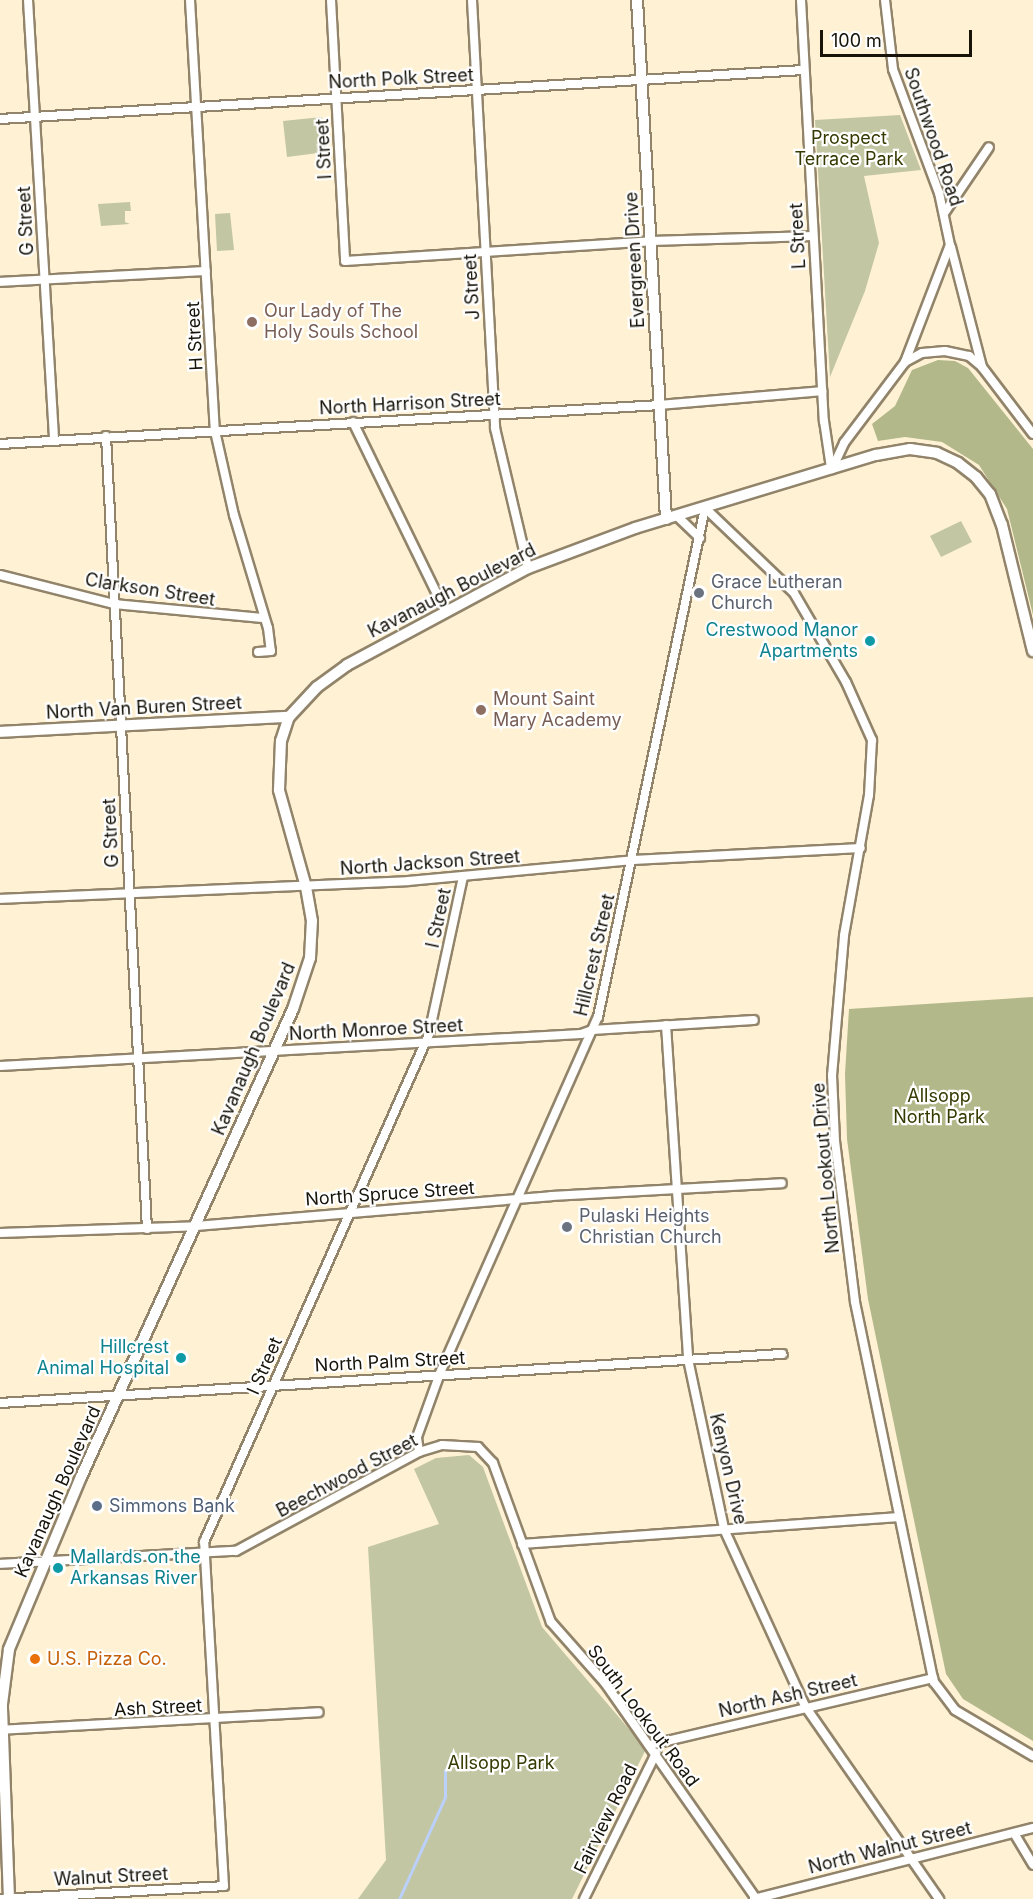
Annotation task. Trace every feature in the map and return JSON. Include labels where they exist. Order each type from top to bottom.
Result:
[{"type":"street","name":"G Street","points":[[28,0],[54,440]]},
{"type":"street","name":"H Street","points":[[190,0],[215,431],[271,651],[258,652]]},
{"type":"street","name":"I Street","points":[[331,0],[345,261],[486,253]]},
{"type":"street","name":"J Street","points":[[472,0],[498,445],[528,568]]},
{"type":"street","name":"Evergreen Drive","points":[[637,0],[660,405],[672,517]]},
{"type":"street","name":"L Street","points":[[801,0],[822,391],[832,469]]},
{"type":"street","name":"Southwood Road","points":[[832,469],[844,443],[905,362],[950,245],[945,212],[897,83],[885,0]]},
{"type":"street","name":"North Polk Street","points":[[0,119],[804,70]]},
{"type":"street","points":[[945,212],[989,147]]},
{"type":"street","points":[[486,253],[651,241],[813,236]]},
{"type":"street","points":[[950,245],[982,367]]},
{"type":"street","points":[[0,282],[206,271]]},
{"type":"street","points":[[905,362],[922,353],[945,351],[969,356],[982,367],[1033,434]]},
{"type":"street","name":"North Harrison Street","points":[[0,444],[660,405],[822,391]]},
{"type":"street","points":[[352,422],[445,611]]},
{"type":"street","name":"G Street","points":[[106,436],[147,1229]]},
{"type":"street","name":"Kavanaugh Boulevard","points":[[6,1898],[1,1730],[3,1682],[9,1649],[45,1561],[293,1009],[310,958],[312,921],[306,887],[279,790],[281,741],[289,717],[332,674],[528,568],[600,538],[890,451],[919,449],[947,457],[976,477],[998,512],[1033,651]]},
{"type":"street","name":"Hillcrest Street","points":[[419,1452],[417,1437],[440,1373],[592,1030],[633,860],[705,508]]},
{"type":"street","name":"North Lookout Drive","points":[[705,508],[794,593],[865,720],[873,759],[861,848],[844,936],[832,1058],[832,1108],[855,1302],[933,1678],[940,1692],[955,1710],[1033,1756]]},
{"type":"street","points":[[672,517],[700,538]]},
{"type":"street","name":"Clarkson Street","points":[[0,575],[114,604],[262,618]]},
{"type":"street","name":"North Van Buren Street","points":[[0,732],[289,717]]},
{"type":"street","name":"North Jackson Street","points":[[0,899],[306,887],[463,877],[633,860],[861,848]]},
{"type":"street","name":"I Street","points":[[224,1886],[204,1542],[425,1043],[463,877]]},
{"type":"street","name":"North Monroe Street","points":[[0,1066],[581,1034],[592,1030],[754,1020]]},
{"type":"street","name":"Kenyon Drive","points":[[666,1025],[688,1359],[724,1529],[805,1706],[939,1899]]},
{"type":"street","name":"North Spruce Street","points":[[0,1233],[196,1226],[350,1211],[676,1188],[782,1183]]},
{"type":"street","name":"North Palm Street","points":[[0,1403],[440,1373],[782,1354]]},
{"type":"street","name":"Beechwood Street","points":[[0,1564],[204,1554],[249,1547],[419,1452],[463,1444],[484,1451],[493,1463],[522,1544]]},
{"type":"street","points":[[522,1544],[899,1517]]},
{"type":"street","name":"South Lookout Road","points":[[522,1544],[551,1622],[604,1683],[650,1745],[755,1899]]},
{"type":"street","name":"North Ash Street","points":[[650,1745],[805,1706],[933,1678]]},
{"type":"street","name":"Ash Street","points":[[1,1730],[214,1720],[318,1712]]},
{"type":"street","name":"Fairview Road","points":[[584,1899],[656,1754]]},
{"type":"street","name":"North Walnut Street","points":[[755,1899],[1033,1828]]},
{"type":"street","points":[[1014,1833],[1033,1865]]},
{"type":"street","name":"Walnut Street","points":[[6,1898],[224,1886]]},
{"type":"green space","name":"Prospect Terrace Park","points":[[900,115],[921,170],[864,176],[879,243],[865,291],[830,377],[815,120]]},
{"type":"green space","points":[[322,117],[326,152],[287,157],[283,121]]},
{"type":"green space","points":[[130,202],[131,211],[125,211],[125,222],[130,224],[101,226],[98,204]]},
{"type":"green space","points":[[230,213],[234,250],[217,251],[215,214]]},
{"type":"green space","points":[[938,360],[955,361],[968,368],[1033,449],[1033,615],[1007,509],[979,465],[942,442],[905,437],[878,441],[872,424],[895,406],[912,370]]},
{"type":"green space","points":[[961,521],[972,542],[941,557],[930,536]]},
{"type":"green space","name":"Allsopp North Park","points":[[1033,997],[1033,1741],[963,1699],[946,1674],[868,1299],[847,1139],[845,1074],[849,1009]]},
{"type":"green space","name":"Allsopp Park","points":[[469,1455],[483,1467],[542,1627],[646,1749],[572,1899],[358,1899],[386,1860],[368,1547],[439,1524],[414,1469],[436,1458]]},
{"type":"waterway","points":[[399,1899],[445,1797],[445,1770]]},
{"type":"place","name":"Our Lady of The Holy Souls School","points":[[252,322]]},
{"type":"place","name":"Grace Lutheran Church","points":[[699,593]]},
{"type":"place","name":"Crestwood Manor Apartments","points":[[870,641]]},
{"type":"place","name":"Mount Saint Mary Academy","points":[[481,710]]},
{"type":"place","name":"Pulaski Heights Christian Church","points":[[567,1227]]},
{"type":"place","name":"Hillcrest Animal Hospital","points":[[181,1358]]},
{"type":"place","name":"Simmons Bank","points":[[97,1506]]},
{"type":"place","name":"Mallards on the Arkansas River","points":[[58,1568]]},
{"type":"place","name":"U.S. Pizza Co.","points":[[35,1659]]}]
